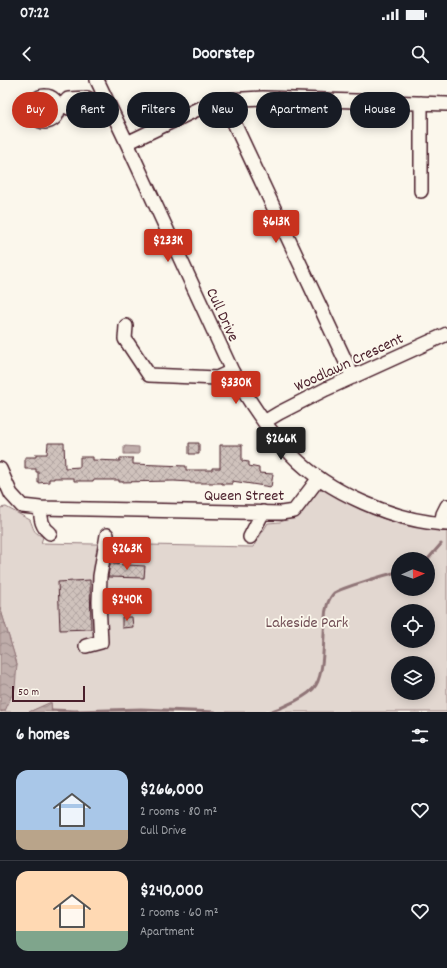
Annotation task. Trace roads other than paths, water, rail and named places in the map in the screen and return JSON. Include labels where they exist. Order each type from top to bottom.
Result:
[{"type":"street","name":"Cull Drive","points":[[97,80],[99,92]]},
{"type":"street","points":[[248,99],[263,98],[447,104]]},
{"type":"street","points":[[60,105],[66,100]]},
{"type":"street","points":[[421,103],[421,191]]},
{"type":"street","points":[[127,143],[198,110]]},
{"type":"street","name":"Cull Drive","points":[[117,128],[127,143],[232,371],[251,404],[264,422],[293,456],[319,478]]},
{"type":"street","points":[[236,128],[352,377]]},
{"type":"street","points":[[126,326],[125,339],[149,375],[217,378],[232,371]]},
{"type":"street","name":"Woodlawn Crescent","points":[[264,422],[352,377],[447,334]]},
{"type":"street","name":"Queen Street","points":[[0,469],[11,494],[22,506],[40,508],[281,513],[294,511],[319,478]]},
{"type":"street","points":[[319,478],[379,510],[408,518],[444,524],[443,514],[447,506]]},
{"type":"street","points":[[40,508],[44,529],[50,533]]},
{"type":"street","points":[[250,537],[263,512]]},
{"type":"street","points":[[86,646],[101,642],[99,602],[100,583],[107,535]]},
{"type":"water","points":[[124,446],[139,447],[139,454],[124,454]]},
{"type":"water","points":[[0,607],[17,664],[15,688],[5,711],[0,711]]},
{"type":"water","points":[[51,702],[52,712],[29,712]]},
{"type":"waterway","points":[[434,552],[441,544]]},
{"type":"waterway","points":[[269,712],[288,705],[302,697],[316,685],[321,671],[326,612],[332,595],[338,591],[391,574]]},
{"type":"waterway","points":[[52,710],[75,711],[141,709],[215,712]]},
{"type":"park label","name":"Lakeside Park","points":[[307,621]]}]
